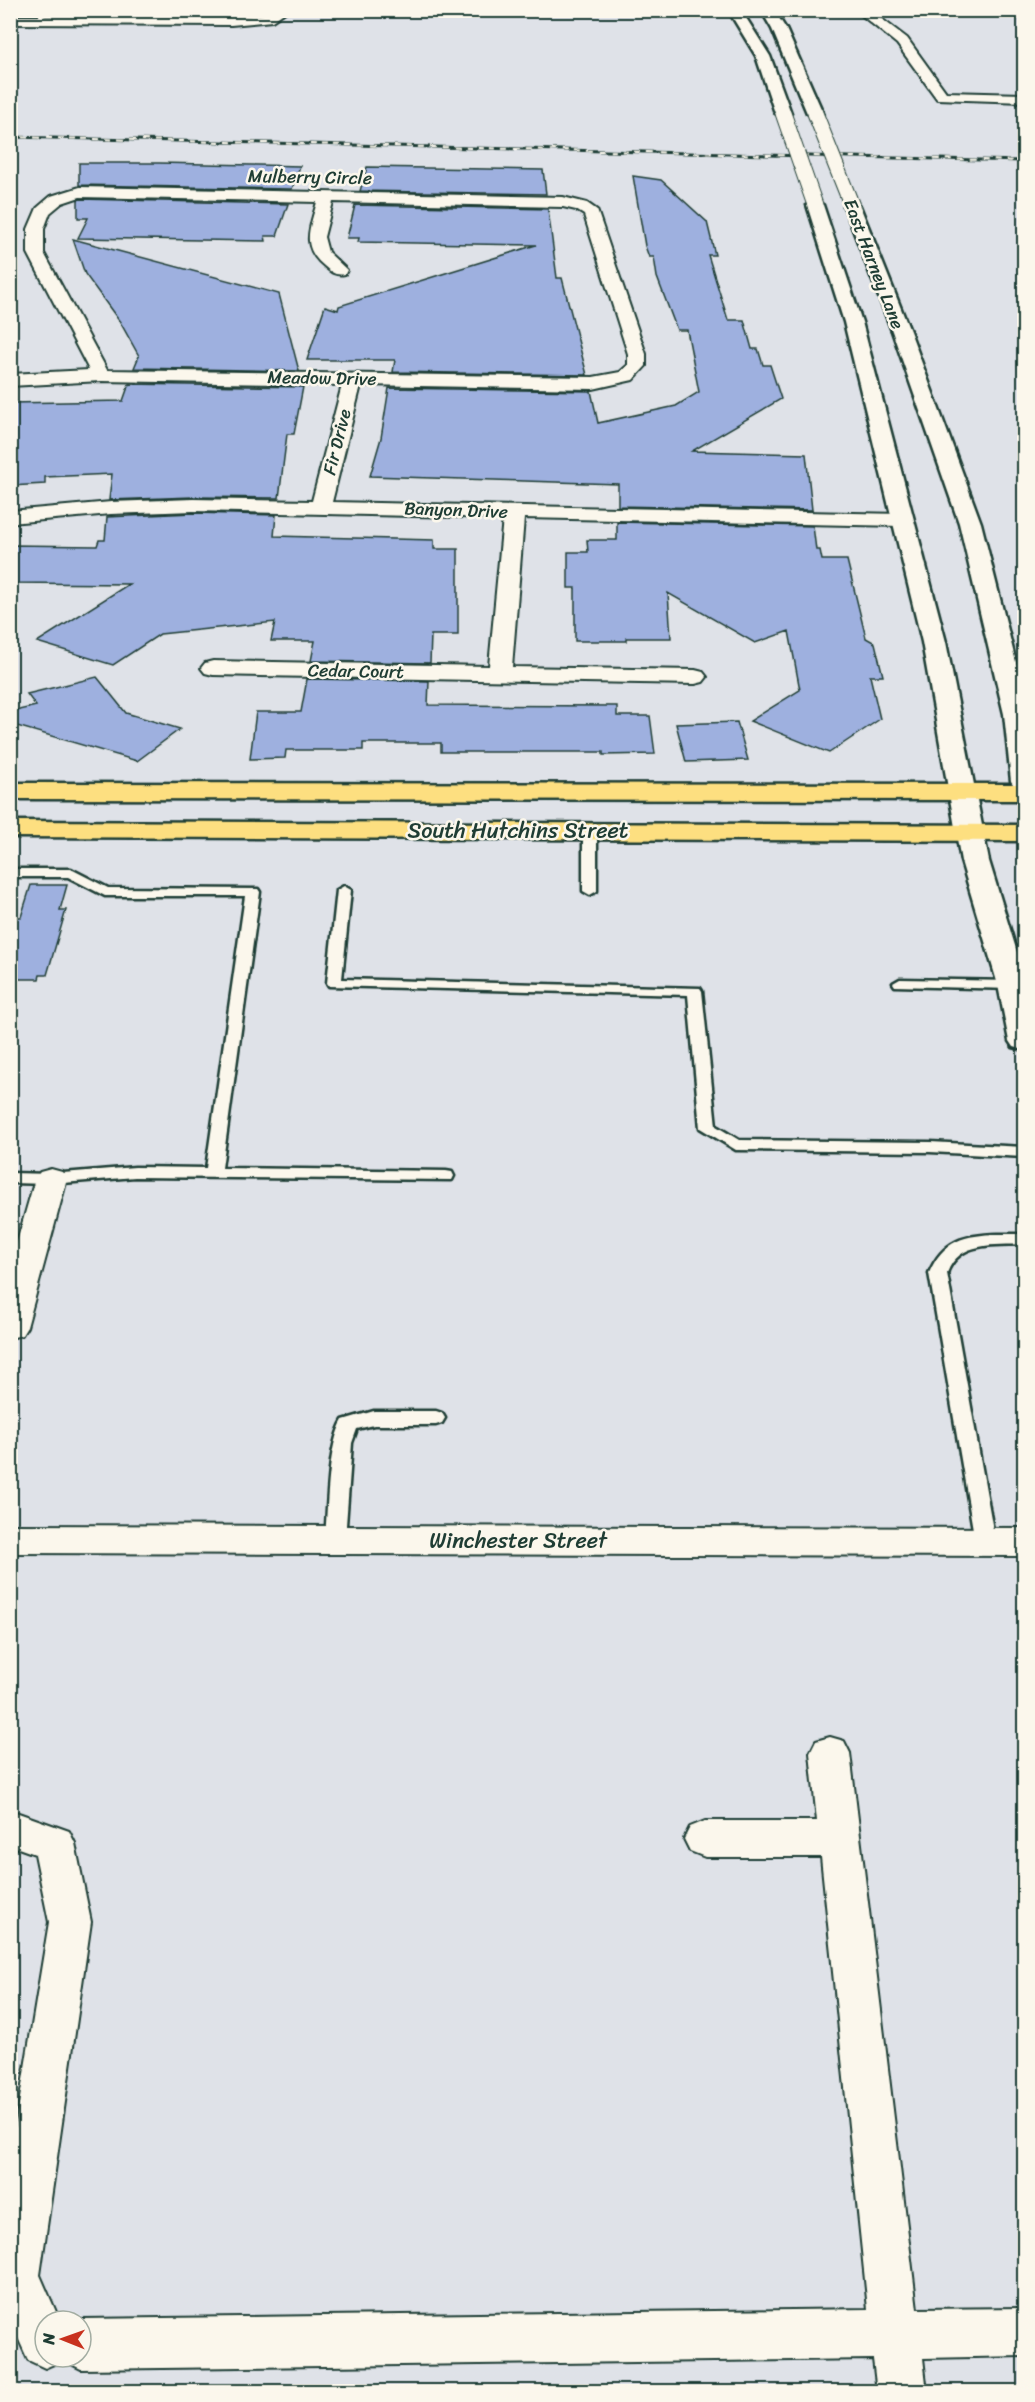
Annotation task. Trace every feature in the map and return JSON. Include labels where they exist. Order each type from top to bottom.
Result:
[{"type":"main road","name":"East Harney Lane","points":[[734,10],[763,56],[853,322],[934,642],[975,864],[1013,985],[1024,1041]]},
{"type":"main road","name":"East Harney Lane","points":[[767,10],[784,40],[852,206],[901,331],[970,523],[1017,714],[1024,781]]},
{"type":"main road","name":"South Hutchins Street","points":[[10,791],[1024,792]]},
{"type":"main road","name":"South Hutchins Street","points":[[10,829],[1024,833]]},
{"type":"street","points":[[10,20],[43,16],[220,16],[257,20],[274,16],[282,10]]},
{"type":"street","points":[[861,10],[902,41],[942,96],[1024,98]]},
{"type":"street","name":"Mulberry Circle","points":[[101,375],[36,253],[34,230],[43,210],[54,199],[80,192],[563,202],[587,208],[591,213],[617,299],[637,354],[638,366],[630,372]]},
{"type":"street","points":[[326,197],[316,237],[320,254],[339,270]]},
{"type":"street","name":"Meadow Drive","points":[[10,380],[101,375],[593,383],[616,380],[630,372]]},
{"type":"street","name":"Fir Drive","points":[[321,506],[353,379]]},
{"type":"street","name":"Banyon Drive","points":[[10,517],[170,506],[321,506],[902,519]]},
{"type":"street","points":[[500,673],[514,512]]},
{"type":"street","name":"Cedar Court","points":[[213,669],[695,677]]},
{"type":"street","points":[[10,1327],[51,1179]]},
{"type":"street","name":"Winchester Street","points":[[10,1539],[1024,1542]]},
{"type":"street","points":[[830,1753],[902,2391]]},
{"type":"street","points":[[10,1827],[54,1843],[70,1922],[16,2275],[33,2315]]},
{"type":"street","points":[[705,1839],[840,1839]]},
{"type":"street","points":[[93,2344],[1024,2332]]},
{"type":"lane","points":[[590,830],[590,891]]},
{"type":"lane","points":[[10,873],[71,873],[105,892],[253,892],[213,1173]]},
{"type":"lane","points":[[344,890],[334,983],[695,990],[708,1128],[736,1145],[930,1147],[1024,1152]]},
{"type":"lane","points":[[900,983],[1013,985]]},
{"type":"lane","points":[[10,1178],[51,1179],[135,1172],[446,1176]]},
{"type":"lane","points":[[985,1541],[938,1273],[942,1259],[957,1245],[990,1240],[1024,1239]]},
{"type":"lane","points":[[335,1539],[343,1443],[349,1425],[374,1418],[436,1418]]},
{"type":"building","points":[[79,163],[300,166],[292,189],[79,185]]},
{"type":"building","points":[[367,167],[543,170],[546,194],[360,191]]},
{"type":"building","points":[[633,176],[661,180],[707,222],[715,255],[708,255],[728,320],[744,320],[752,349],[758,349],[763,365],[770,365],[781,399],[692,451],[806,454],[812,510],[618,506],[618,484],[370,476],[381,438],[389,388],[591,391],[598,423],[676,406],[699,392],[687,330],[677,330],[657,277],[654,257],[649,257],[645,246]]},
{"type":"building","points":[[78,200],[288,204],[277,236],[265,236],[266,241],[78,238],[88,218],[78,218]]},
{"type":"building","points":[[355,205],[548,209],[557,278],[562,278],[587,375],[393,372],[395,360],[307,360],[325,306],[338,310],[339,306],[536,245],[358,242],[359,238],[347,238]]},
{"type":"building","points":[[73,239],[279,294],[299,371],[134,368],[139,356],[120,322],[85,274]]},
{"type":"building","points":[[129,384],[303,387],[294,434],[287,434],[279,498],[193,497],[109,500],[112,474],[45,477],[45,484],[10,486],[10,403],[123,401]]},
{"type":"building","points":[[193,513],[276,515],[274,536],[434,540],[434,549],[458,549],[458,635],[431,635],[430,663],[311,661],[315,641],[271,641],[275,622],[160,634],[113,665],[37,642],[129,584],[10,583],[10,545],[97,546],[99,540],[105,540],[107,517]]},
{"type":"building","points":[[617,522],[813,526],[816,550],[820,550],[822,560],[847,560],[866,638],[875,643],[883,676],[870,676],[880,719],[829,753],[750,721],[800,690],[789,631],[755,643],[668,593],[671,638],[575,641],[575,588],[568,588],[568,552],[588,552],[587,540],[617,540]]},
{"type":"building","points":[[97,677],[126,713],[180,729],[137,761],[10,724],[10,712],[36,706],[27,694]]},
{"type":"building","points":[[307,679],[429,681],[428,705],[617,706],[617,716],[650,716],[655,754],[441,752],[441,743],[363,743],[363,750],[286,750],[285,758],[250,759],[256,712],[301,712]]},
{"type":"building","points":[[737,722],[748,760],[686,762],[676,724]]},
{"type":"building","points":[[31,885],[67,885],[60,910],[66,910],[47,975],[40,975],[39,979],[10,979],[10,917],[21,917]]},
{"type":"railway","points":[[10,137],[1024,161]]}]
